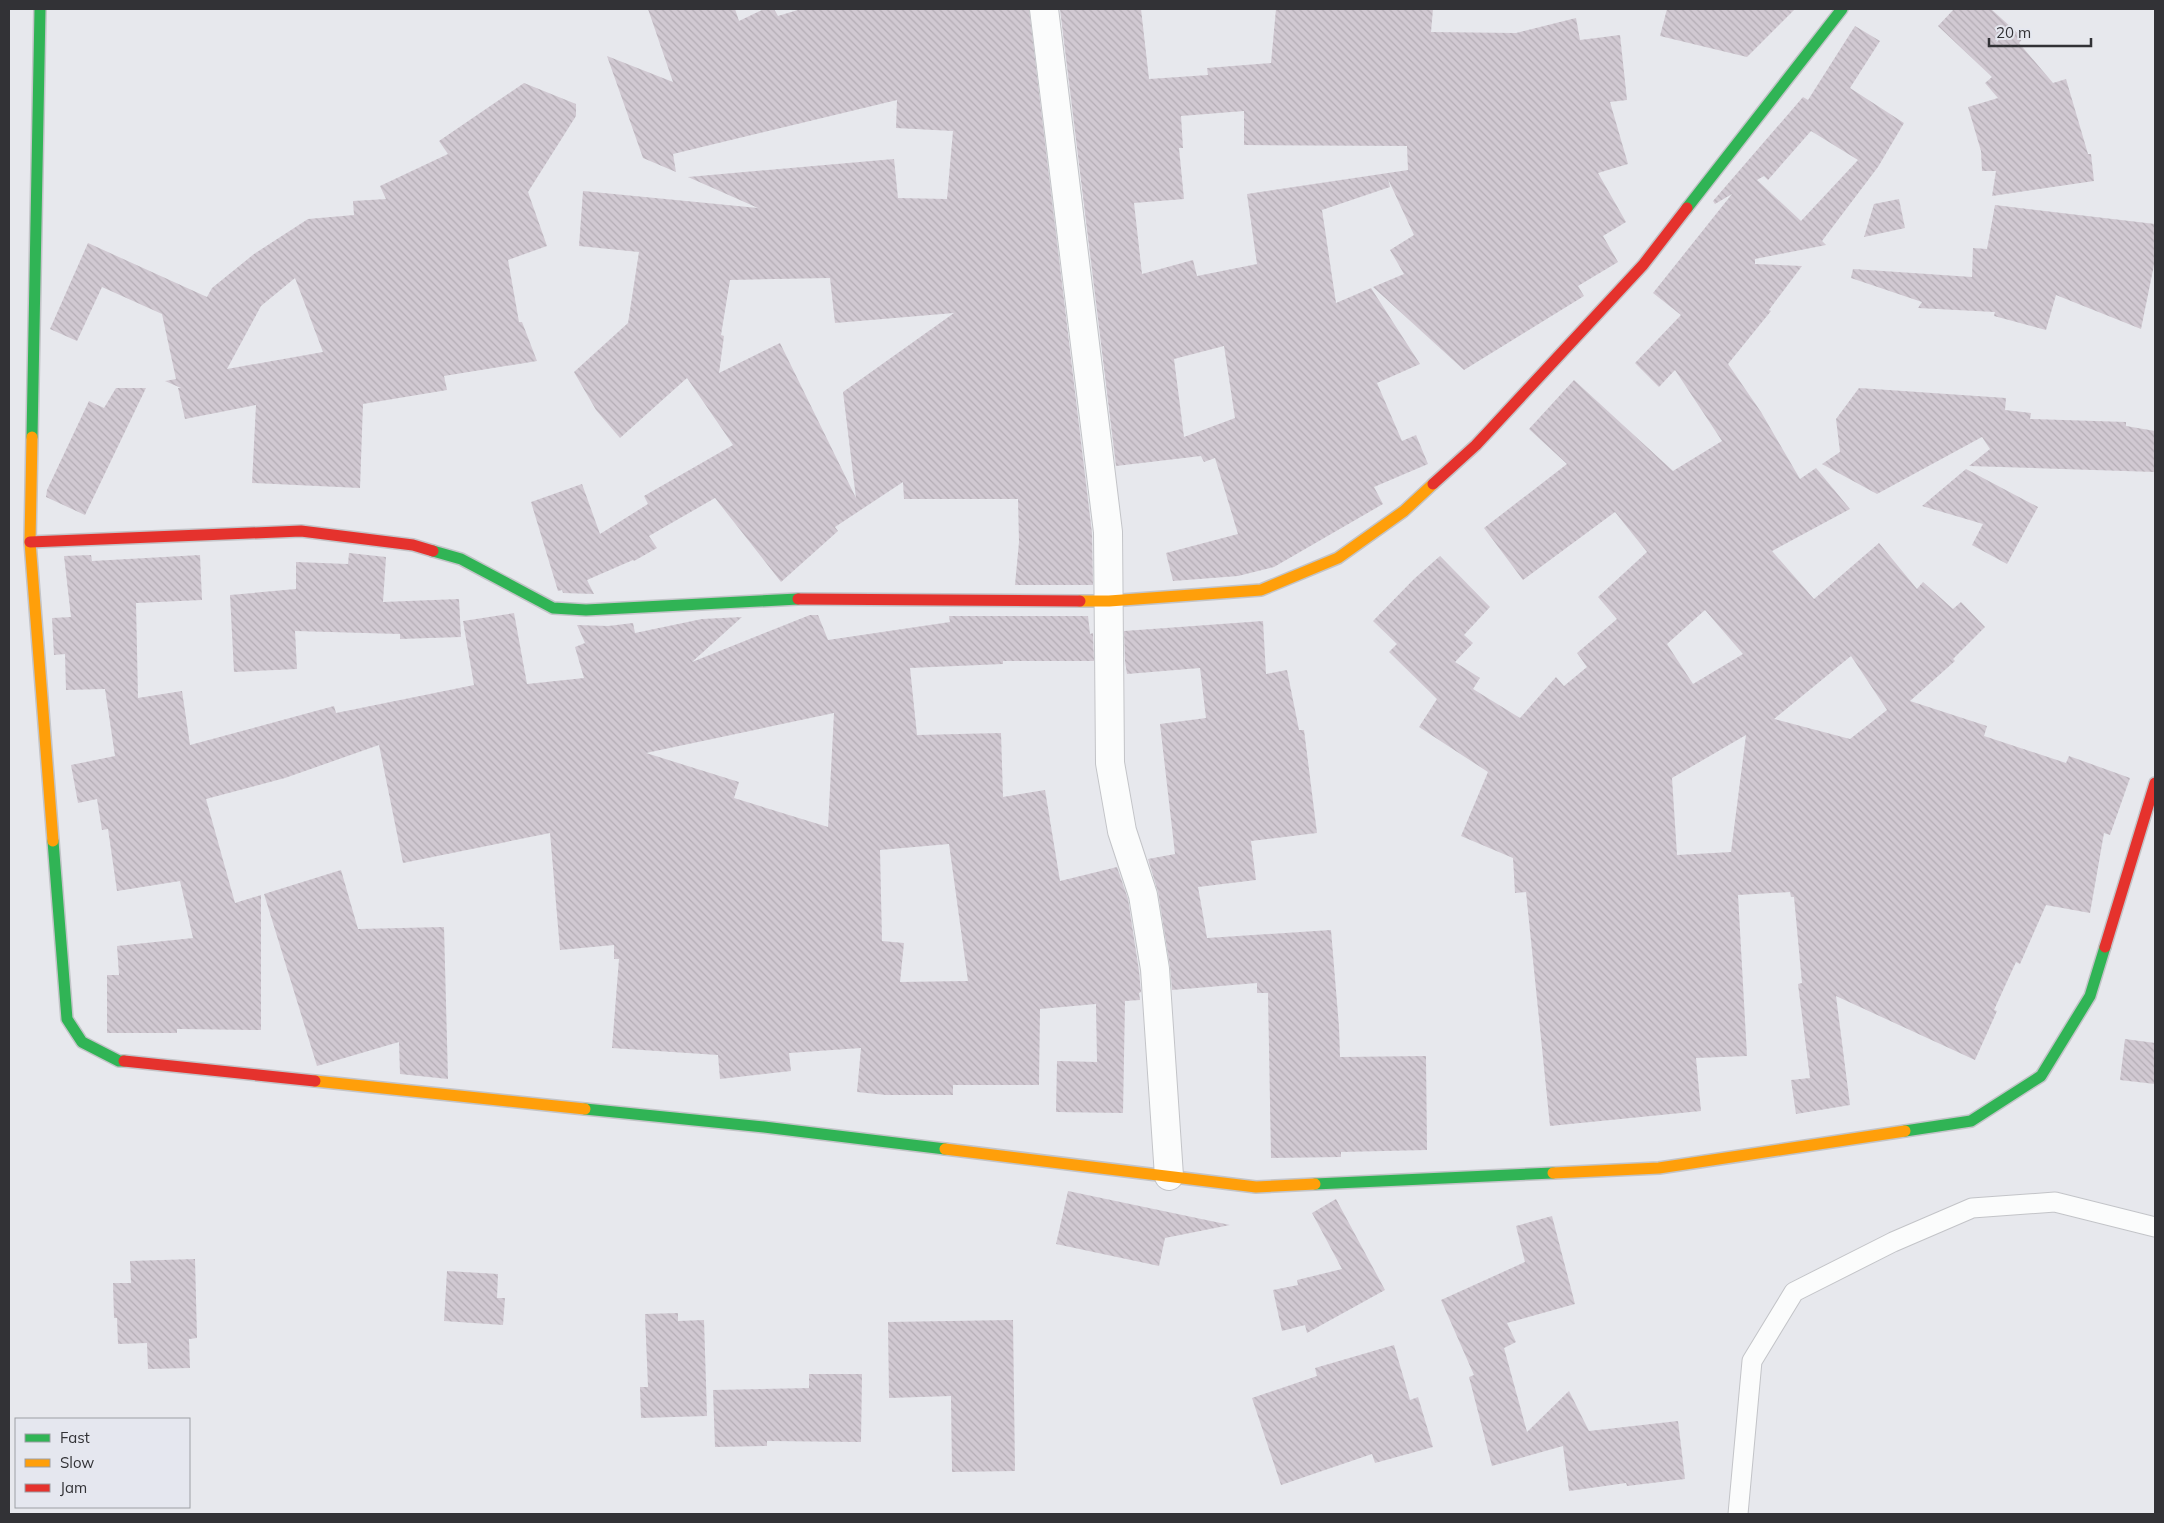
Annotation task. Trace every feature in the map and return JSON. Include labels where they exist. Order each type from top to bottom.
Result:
[{"type":"street","points":[[40,9],[41,64],[30,542],[67,1019],[82,1042],[119,1061],[764,1127],[1256,1187],[1659,1168],[1972,1121],[2041,1076],[2090,996],[2155,784]]},
{"type":"street","points":[[1044,9],[1108,532],[1110,763],[1122,831],[1144,895],[1155,968],[1169,1176]]},
{"type":"street","points":[[30,542],[310,532],[413,545],[461,559],[553,608],[586,610],[789,599],[1109,601],[1261,590],[1338,558],[1404,512],[1476,445],[1643,265],[1842,9]]},
{"type":"lane","points":[[1738,1514],[1752,1360],[1794,1292],[1893,1242],[1972,1208],[2055,1202],[2155,1227]]},
{"type":"building","points":[[648,9],[735,9],[739,21],[764,9],[774,9],[778,16],[801,9],[1029,9],[1092,533],[1093,585],[1015,585],[1019,542],[1018,499],[904,499],[903,482],[835,527],[838,531],[781,582],[715,498],[649,536],[657,548],[634,561],[587,580],[594,594],[563,593],[562,590],[558,591],[531,502],[582,484],[600,534],[648,504],[644,496],[733,445],[687,378],[620,438],[596,410],[574,372],[628,323],[639,252],[579,246],[583,191],[758,208],[688,177],[894,159],[898,198],[947,199],[953,131],[896,128],[897,100],[673,154],[676,172],[643,158],[607,56],[673,82]],"holes":[[[830,278],[835,323],[954,313],[843,392],[856,498],[780,343],[719,373],[724,336],[721,335],[730,280]]]},
{"type":"building","points":[[1060,9],[1141,9],[1149,79],[1208,75],[1207,68],[1271,63],[1276,9],[1433,9],[1431,32],[1516,33],[1576,18],[1580,40],[1620,35],[1627,100],[1610,102],[1628,164],[1598,173],[1626,222],[1603,236],[1618,262],[1578,286],[1584,296],[1464,370],[1373,287],[1404,274],[1390,250],[1414,235],[1388,179],[1390,187],[1322,210],[1336,303],[1371,288],[1420,364],[1377,383],[1402,441],[1416,435],[1428,464],[1374,487],[1383,504],[1274,567],[1238,576],[1173,581],[1166,553],[1238,534],[1215,458],[1204,462],[1201,456],[1116,466]],"holes":[[[1244,111],[1244,145],[1407,146],[1408,170],[1247,194],[1257,264],[1197,276],[1193,260],[1142,274],[1134,203],[1184,199],[1179,148],[1183,148],[1181,116]],[[1224,346],[1235,418],[1184,437],[1174,359]]]},
{"type":"building","points":[[1667,9],[1795,9],[1747,57],[1660,36]]},
{"type":"building","points":[[1954,9],[1991,9],[2023,38],[2019,43],[2053,83],[2066,79],[2088,154],[2091,154],[2094,181],[1992,196],[1996,171],[1982,171],[1981,151],[1968,107],[1998,98],[1985,83],[1992,77],[1938,26]]},
{"type":"building","points":[[1855,26],[1880,41],[1850,88],[1904,123],[1878,167],[1822,241],[1826,245],[1755,259],[1755,264],[1802,266],[1769,310],[1771,311],[1728,364],[1761,412],[1800,479],[1816,468],[1850,509],[1772,551],[1814,599],[1879,543],[1917,589],[1923,582],[1953,609],[1961,602],[1985,627],[1953,659],[1955,661],[1910,701],[1987,726],[1984,736],[2066,763],[2069,756],[2130,778],[2110,835],[2104,833],[2090,913],[2046,905],[2020,964],[2016,962],[1994,1010],[1997,1011],[1975,1060],[1836,996],[1850,1105],[1796,1114],[1791,1080],[1810,1078],[1798,984],[1802,983],[1794,897],[1791,897],[1790,892],[1738,895],[1747,1056],[1696,1058],[1701,1111],[1550,1126],[1526,892],[1515,893],[1513,858],[1461,836],[1488,772],[1419,727],[1437,699],[1389,652],[1397,644],[1373,621],[1414,579],[1440,556],[1490,607],[1464,635],[1473,643],[1455,662],[1480,678],[1473,689],[1520,718],[1556,677],[1564,686],[1587,667],[1577,653],[1617,619],[1598,597],[1647,552],[1615,512],[1523,580],[1484,528],[1567,464],[1529,429],[1574,380],[1673,471],[1722,441],[1675,370],[1659,387],[1635,363],[1681,315],[1653,293],[1732,194],[1715,204],[1713,201],[1803,97],[1808,100]],"holes":[[[1811,131],[1858,160],[1801,221],[1757,180],[1764,176],[1768,180]],[[1705,610],[1743,654],[1693,684],[1667,644]],[[1851,656],[1887,710],[1850,739],[1774,719]],[[1746,735],[1731,852],[1677,855],[1672,778]]]},
{"type":"building","points":[[524,83],[576,104],[576,116],[528,192],[547,246],[508,260],[519,322],[522,322],[537,361],[444,376],[447,390],[363,404],[360,488],[252,483],[256,405],[185,419],[178,388],[181,388],[165,381],[176,379],[162,314],[102,287],[77,341],[50,329],[88,243],[207,297],[212,288],[254,254],[308,219],[354,215],[353,201],[386,199],[380,186],[448,154],[439,141]],"holes":[[[295,278],[323,352],[227,369],[261,306]]]},
{"type":"building","points":[[1899,199],[1905,228],[1864,237],[1874,204]]},
{"type":"building","points":[[1995,205],[2155,224],[2155,260],[2141,329],[2056,295],[2046,330],[1994,316],[1995,312],[1918,308],[1922,302],[1851,278],[1853,269],[1972,277],[1973,248],[1987,249]]},
{"type":"building","points":[[116,388],[146,388],[85,515],[46,497],[47,490],[89,401],[104,408]]},
{"type":"building","points":[[1859,388],[2006,398],[2005,410],[2031,413],[2030,419],[2126,422],[2126,426],[2155,431],[2155,472],[1969,466],[1990,449],[1982,437],[1877,494],[1822,464],[1840,452],[1836,419]]},
{"type":"building","points":[[1966,469],[2038,507],[2007,564],[1972,545],[1983,524],[1922,506]]},
{"type":"building","points":[[349,553],[386,557],[383,602],[459,599],[461,637],[400,639],[400,634],[295,631],[297,669],[234,672],[230,595],[296,589],[296,562],[348,564]]},
{"type":"building","points":[[91,555],[92,561],[200,555],[202,600],[136,603],[138,698],[182,691],[190,745],[334,706],[336,713],[474,685],[463,621],[514,613],[527,684],[584,678],[575,647],[585,643],[577,625],[608,626],[633,623],[635,633],[702,619],[742,617],[692,662],[810,615],[818,615],[828,640],[950,622],[949,616],[1088,616],[1090,634],[1093,633],[1094,661],[1003,661],[1003,664],[910,668],[917,735],[1001,733],[1003,797],[1045,790],[1060,881],[1117,867],[1128,899],[1141,992],[1139,993],[1140,1000],[1125,1001],[1123,1113],[1056,1112],[1057,1061],[1097,1062],[1096,1004],[1040,1009],[1039,1085],[953,1085],[953,1095],[886,1095],[857,1092],[861,1048],[789,1053],[791,1071],[720,1079],[718,1055],[612,1048],[619,959],[614,959],[614,945],[560,950],[550,833],[403,863],[379,745],[285,778],[206,799],[235,903],[261,895],[261,1030],[177,1029],[177,1033],[107,1033],[107,975],[119,975],[117,946],[193,938],[180,881],[117,891],[108,829],[102,830],[97,799],[78,803],[71,765],[115,756],[105,689],[66,690],[65,654],[54,655],[52,618],[71,617],[64,556]],"holes":[[[834,713],[828,827],[734,798],[739,782],[646,753]],[[949,844],[968,981],[900,982],[904,943],[882,941],[880,850]]]},
{"type":"building","points":[[1263,621],[1266,674],[1287,670],[1299,730],[1304,730],[1317,833],[1251,841],[1256,880],[1198,887],[1207,938],[1331,930],[1340,1057],[1426,1056],[1427,1150],[1341,1152],[1341,1157],[1271,1158],[1268,993],[1257,993],[1257,983],[1172,990],[1158,892],[1148,859],[1175,854],[1160,724],[1206,718],[1200,668],[1127,674],[1124,631]]},
{"type":"building","points":[[341,870],[358,929],[444,927],[448,1079],[400,1074],[399,1042],[317,1066],[264,894]]},
{"type":"building","points":[[2125,1039],[2155,1043],[2155,1084],[2120,1080]]},
{"type":"building","points":[[1068,1191],[1230,1225],[1165,1238],[1159,1266],[1056,1244]]},
{"type":"building","points":[[1336,1199],[1385,1290],[1307,1333],[1305,1325],[1282,1331],[1273,1290],[1298,1285],[1297,1280],[1342,1269],[1312,1213]]},
{"type":"building","points":[[1552,1216],[1575,1304],[1507,1323],[1516,1342],[1504,1348],[1527,1432],[1569,1391],[1589,1431],[1678,1421],[1685,1479],[1627,1486],[1626,1483],[1569,1491],[1563,1446],[1492,1466],[1469,1377],[1474,1375],[1441,1300],[1525,1262],[1516,1226]]},
{"type":"building","points":[[195,1259],[197,1338],[189,1339],[190,1368],[148,1369],[147,1343],[118,1344],[117,1318],[114,1318],[113,1283],[131,1283],[130,1261]]},
{"type":"building","points":[[447,1271],[498,1274],[497,1298],[505,1298],[503,1325],[444,1321]]},
{"type":"building","points":[[678,1313],[678,1321],[704,1320],[707,1416],[641,1418],[640,1387],[648,1387],[645,1314]]},
{"type":"building","points":[[1013,1320],[1015,1471],[952,1472],[951,1396],[889,1398],[888,1322]]},
{"type":"building","points":[[1394,1345],[1410,1400],[1418,1397],[1433,1447],[1375,1463],[1372,1454],[1281,1485],[1252,1398],[1317,1376],[1315,1368]]},
{"type":"building","points":[[809,1374],[862,1374],[861,1442],[767,1441],[767,1446],[715,1447],[713,1390],[809,1388]]},
{"type":"traffic: fast","points":[[32,437],[40,9]]},
{"type":"traffic: fast","points":[[1687,208],[1842,9]]},
{"type":"traffic: fast","points":[[433,551],[461,559],[553,608],[586,610],[798,599]]},
{"type":"traffic: fast","points":[[53,841],[67,1019],[82,1042],[119,1061],[124,1061]]},
{"type":"traffic: fast","points":[[1905,1131],[1971,1121],[2041,1076],[2090,996],[2105,947]]},
{"type":"traffic: fast","points":[[585,1109],[764,1127],[945,1149]]},
{"type":"traffic: fast","points":[[1315,1184],[1553,1173]]},
{"type":"traffic: slow","points":[[32,437],[30,542],[53,841]]},
{"type":"traffic: slow","points":[[1080,601],[1109,601],[1261,590],[1338,558],[1404,511],[1433,484]]},
{"type":"traffic: slow","points":[[315,1081],[585,1109]]},
{"type":"traffic: slow","points":[[1553,1173],[1659,1168],[1905,1131]]},
{"type":"traffic: slow","points":[[945,1149],[1256,1187],[1315,1184]]},
{"type":"traffic: jam","points":[[1433,484],[1476,445],[1643,265],[1687,208]]},
{"type":"traffic: jam","points":[[30,542],[301,531],[413,545],[433,551]]},
{"type":"traffic: jam","points":[[798,599],[1080,601]]},
{"type":"traffic: jam","points":[[2105,947],[2155,783]]},
{"type":"traffic: jam","points":[[124,1061],[315,1081]]}]
